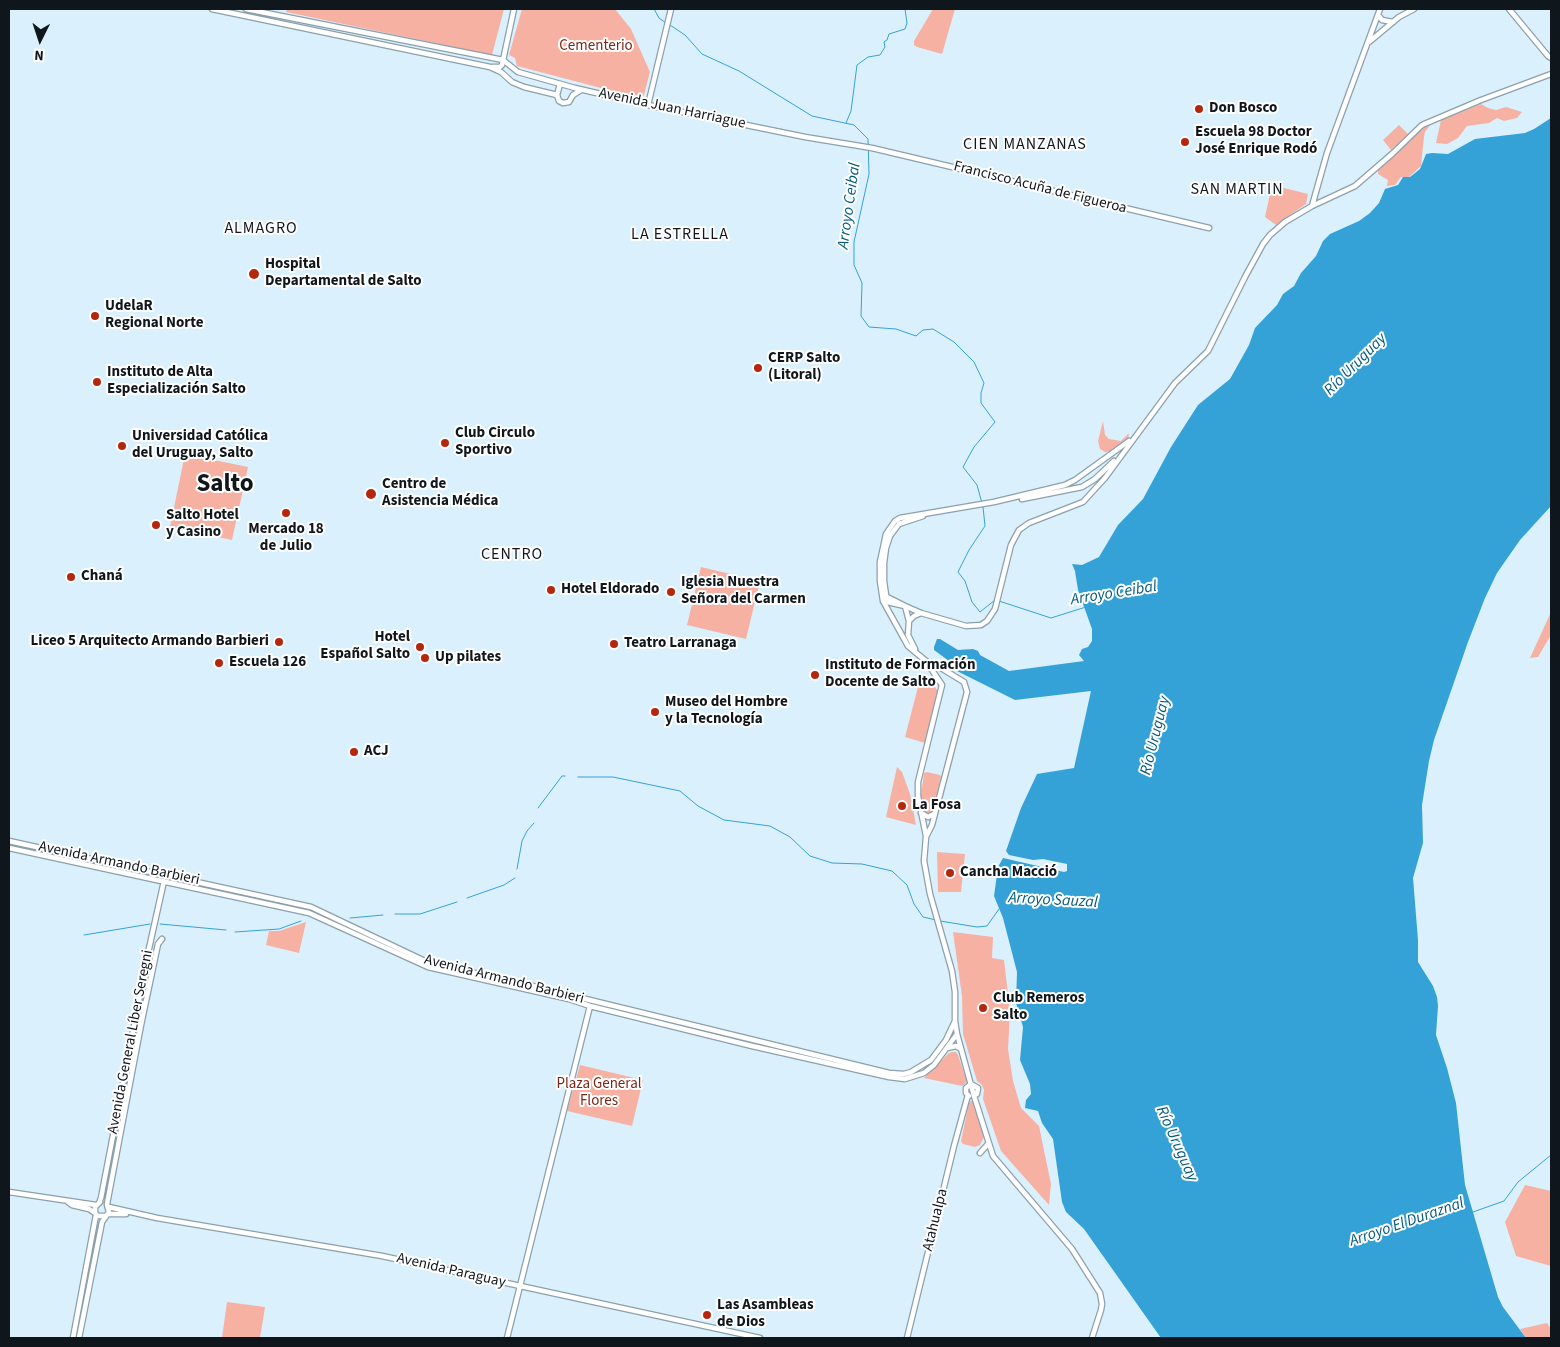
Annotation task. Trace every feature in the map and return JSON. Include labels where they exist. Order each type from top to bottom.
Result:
[{"type":"street","points":[[212,9],[490,67],[501,72],[512,82],[557,95]]},
{"type":"street","name":"Avenida Juan Harriague","points":[[246,9],[501,60],[518,72],[573,88],[648,105],[805,137],[872,148]]},
{"type":"street","points":[[490,67],[501,66],[514,9]]},
{"type":"street","points":[[648,105],[671,9]]},
{"type":"street","points":[[1312,206],[1328,153],[1380,9]]},
{"type":"street","points":[[1368,43],[1393,22],[1414,9]]},
{"type":"street","points":[[1509,9],[1549,57]]},
{"type":"street","points":[[1378,15],[1382,20],[1393,22]]},
{"type":"street","points":[[490,67],[492,61],[501,60]]},
{"type":"street","points":[[884,599],[956,624],[981,625],[995,608],[1011,545],[1018,530],[1029,523],[1083,502],[1105,478],[1134,437],[1176,384],[1208,351],[1245,276],[1266,239],[1277,228],[1312,206],[1345,192],[1364,179],[1422,125],[1551,74]]},
{"type":"street","points":[[560,84],[557,95],[559,101],[564,103],[571,101],[574,95],[581,90]]},
{"type":"street","points":[[573,88],[574,95]]},
{"type":"street","name":"Francisco Acuña de Figueroa","points":[[872,148],[1209,228]]},
{"type":"street","points":[[926,837],[918,796],[918,782],[942,685],[926,661],[908,646],[884,599],[880,562],[884,541],[890,527],[894,521],[900,518],[994,502],[1065,485],[1134,437]]},
{"type":"street","points":[[1003,500],[1014,500],[1082,487],[1095,479],[1123,453]]},
{"type":"street","points":[[905,606],[909,621],[908,635],[915,649]]},
{"type":"street","points":[[909,621],[921,613]]},
{"type":"street","points":[[941,668],[964,682],[967,692],[926,837],[924,861],[930,894],[954,984],[957,1034],[971,1084],[978,1088],[977,1094],[974,1096]]},
{"type":"street","points":[[921,813],[928,817],[934,814]]},
{"type":"street","name":"Avenida Armando Barbieri","points":[[9,841],[311,906],[429,963],[889,1073],[904,1074],[925,1065],[936,1055],[955,1021]]},
{"type":"street","name":"Avenida Armando Barbieri","points":[[9,848],[309,913],[428,967],[564,997],[590,1006],[752,1046],[896,1078],[914,1077],[934,1065],[957,1034]]},
{"type":"street","name":"Avenida General Líber Seregni","points":[[97,1204],[101,1198],[164,881]]},
{"type":"street","name":"Avenida General Líber Seregni","points":[[108,1206],[141,1025],[158,944],[162,939]]},
{"type":"street","points":[[507,1338],[590,1006]]},
{"type":"street","points":[[950,1031],[953,1040],[961,1046]]},
{"type":"street","points":[[947,1048],[961,1046]]},
{"type":"street","points":[[971,1084],[966,1088],[966,1093],[974,1096]]},
{"type":"street","name":"Atahualpa","points":[[908,1338],[968,1095]]},
{"type":"street","points":[[974,1096],[993,1156],[1072,1249],[1097,1288],[1102,1304],[1092,1338]]},
{"type":"street","points":[[980,1153],[988,1144]]},
{"type":"street","points":[[9,1192],[68,1202],[97,1204],[103,1202],[108,1206],[102,1222],[79,1338]]},
{"type":"street","points":[[68,1202],[72,1205],[90,1209],[100,1217],[106,1215]]},
{"type":"street","points":[[72,1338],[97,1204]]},
{"type":"street","name":"Avenida Paraguay","points":[[108,1206],[140,1215],[382,1256],[760,1338]]},
{"type":"street","name":"Avenida Paraguay","points":[[106,1215],[140,1215]]},
{"type":"green space","points":[[287,9],[504,9],[492,55],[286,12]]},
{"type":"green space","name":"Cementerio","points":[[522,9],[615,9],[631,29],[650,72],[644,95],[639,98],[517,66],[515,58],[509,55]]},
{"type":"green space","points":[[933,9],[955,9],[942,54],[914,45],[914,41]]},
{"type":"green space","points":[[1481,104],[1496,110],[1506,107],[1522,112],[1517,118],[1504,121],[1497,118],[1489,123],[1467,126],[1458,138],[1447,144],[1436,143],[1441,120]]},
{"type":"green space","points":[[1430,122],[1431,124],[1425,132],[1421,166],[1409,177],[1401,177],[1395,185],[1387,186],[1388,180],[1378,174],[1378,170],[1420,129]]},
{"type":"green space","points":[[1399,125],[1408,134],[1391,150],[1383,140]]},
{"type":"green space","points":[[1272,185],[1308,194],[1306,204],[1276,225],[1265,217]]},
{"type":"green space","points":[[1103,421],[1105,435],[1109,439],[1121,441],[1129,433],[1125,443],[1111,451],[1105,452],[1100,449],[1098,441]]},
{"type":"green space","points":[[185,454],[248,467],[232,540],[170,527]]},
{"type":"green space","points":[[701,567],[760,581],[746,639],[687,625]]},
{"type":"green space","points":[[1551,612],[1551,635],[1538,657],[1530,658]]},
{"type":"green space","points":[[926,682],[934,685],[938,692],[925,743],[905,737],[918,687]]},
{"type":"green space","points":[[897,767],[902,772],[910,794],[916,825],[886,817]]},
{"type":"green space","points":[[924,773],[940,775],[941,777],[932,812],[928,815],[925,814],[921,796]]},
{"type":"green space","name":"Cancha Macció","points":[[937,852],[965,854],[961,892],[938,892]]},
{"type":"green space","points":[[306,922],[299,953],[266,945],[269,931],[279,931]]},
{"type":"green space","points":[[953,932],[993,937],[992,958],[1004,960],[1010,1012],[1008,1049],[1013,1081],[1021,1108],[1039,1126],[1051,1184],[1049,1205],[1001,1151],[983,1099],[984,1090],[977,1081],[963,1034],[962,996]]},
{"type":"green space","points":[[956,1052],[958,1055],[967,1082],[962,1086],[924,1078],[949,1053]]},
{"type":"green space","name":"Plaza General Flores","points":[[580,1065],[643,1080],[632,1126],[567,1111]]},
{"type":"green space","points":[[971,1101],[974,1102],[984,1137],[980,1145],[975,1147],[963,1144],[961,1141]]},
{"type":"green space","points":[[1525,1185],[1551,1191],[1551,1266],[1516,1256],[1505,1222]]},
{"type":"green space","points":[[227,1302],[265,1307],[260,1338],[222,1338]]},
{"type":"green space","points":[[1547,1323],[1551,1329],[1551,1338],[1526,1338],[1520,1329]]},
{"type":"water","name":"Río Uruguay","points":[[1551,118],[1551,506],[1520,540],[1497,573],[1468,642],[1434,740],[1429,761],[1422,805],[1423,843],[1413,878],[1418,962],[1433,986],[1437,997],[1436,1035],[1456,1103],[1465,1185],[1498,1297],[1503,1307],[1526,1338],[1161,1338],[1084,1229],[1066,1212],[1062,1202],[1053,1139],[1042,1123],[1038,1111],[1025,1108],[1026,1100],[1031,1094],[1030,1084],[1020,1060],[1023,1027],[1016,1003],[1017,972],[1003,918],[994,896],[998,867],[1003,858],[1064,872],[1067,871],[1067,864],[1009,855],[1006,851],[1021,808],[1037,774],[1074,768],[1091,691],[1015,700],[957,671],[949,661],[934,650],[934,647],[937,639],[940,639],[958,650],[973,649],[1009,671],[1084,661],[1079,655],[1082,649],[1088,647],[1092,641],[1092,629],[1078,590],[1072,564],[1082,565],[1099,557],[1118,525],[1143,499],[1171,447],[1198,405],[1230,379],[1249,345],[1255,328],[1277,305],[1283,294],[1294,286],[1301,273],[1316,256],[1323,241],[1330,234],[1359,221],[1370,213],[1379,203],[1385,189],[1398,185],[1403,177],[1410,177],[1420,169],[1426,154],[1448,154],[1475,139],[1525,133]]},
{"type":"waterway","name":"Arroyo Ceibal","points":[[654,9],[659,18],[666,23]]},
{"type":"waterway","points":[[846,123],[851,111],[857,65],[868,57],[880,55],[889,34],[905,29],[907,23],[905,9]]},
{"type":"waterway","name":"Arroyo Ceibal","points":[[670,25],[685,35],[702,54],[739,71],[812,116],[854,125],[868,139],[869,174],[854,242],[854,265],[862,283],[861,316],[869,327],[896,329],[916,336],[923,330],[933,329],[954,342],[974,362],[984,383],[981,403],[995,422],[974,447],[963,467],[977,485],[982,503]]},
{"type":"waterway","name":"Arroyo Ceibal","points":[[983,507],[985,526],[969,550],[958,572],[965,581],[972,602],[980,612],[995,600]]},
{"type":"waterway","name":"Arroyo Ceibal","points":[[999,601],[1051,618],[1086,607]]},
{"type":"waterway","points":[[538,808],[562,776],[565,776]]},
{"type":"waterway","name":"Arroyo Sauzal","points":[[578,777],[613,777],[680,791],[698,806],[724,820],[770,826],[790,837],[810,856],[832,863],[862,864],[892,871],[907,885],[914,904],[923,917],[936,920]]},
{"type":"waterway","points":[[517,869],[522,841],[534,823]]},
{"type":"waterway","points":[[467,898],[504,885],[515,878]]},
{"type":"waterway","points":[[395,914],[420,914],[457,902]]},
{"type":"waterway","name":"Arroyo Sauzal","points":[[940,921],[977,927],[987,926],[999,909]]},
{"type":"waterway","points":[[350,918],[383,915]]},
{"type":"waterway","points":[[235,932],[279,929],[301,921]]},
{"type":"waterway","points":[[84,935],[150,924]]},
{"type":"waterway","points":[[160,924],[226,930]]},
{"type":"waterway","name":"Arroyo El Duraznal","points":[[1473,1212],[1504,1201],[1518,1182],[1551,1155]]},
{"type":"tunnel","points":[[925,659],[941,668]]},
{"type":"place","name":"Don Bosco","points":[[1199,109]]},
{"type":"place","name":"Escuela 98 Doctor José Enrique Rodó","points":[[1185,142]]},
{"type":"place","name":"Hospital Departamental de Salto","points":[[254,274]]},
{"type":"place","name":"UdelaR Regional Norte","points":[[95,316]]},
{"type":"place","name":"CERP Salto (Litoral)","points":[[758,368]]},
{"type":"place","name":"Instituto de Alta Especialización Salto","points":[[97,382]]},
{"type":"place","name":"Club Circulo Sportivo","points":[[445,443]]},
{"type":"place","name":"Universidad Católica del Uruguay, Salto","points":[[122,446]]},
{"type":"place","name":"Centro de Asistencia Médica","points":[[371,494]]},
{"type":"place","name":"Mercado 18 de Julio","points":[[286,513]]},
{"type":"place","name":"Salto Hotel y Casino","points":[[156,525]]},
{"type":"place","name":"Chaná","points":[[71,577]]},
{"type":"place","name":"Hotel Eldorado","points":[[551,590]]},
{"type":"place","name":"Iglesia Nuestra Señora del Carmen","points":[[671,592]]},
{"type":"place","name":"Liceo 5 Arquitecto Armando Barbieri","points":[[279,642]]},
{"type":"place","name":"Teatro Larranaga","points":[[614,644]]},
{"type":"place","name":"Hotel Español Salto","points":[[420,647]]},
{"type":"place","name":"Up pilates","points":[[425,658]]},
{"type":"place","name":"Escuela 126","points":[[219,663]]},
{"type":"place","name":"Instituto de Formación Docente de Salto","points":[[815,675]]},
{"type":"place","name":"Museo del Hombre y la Tecnología","points":[[655,712]]},
{"type":"place","name":"ACJ","points":[[354,752]]},
{"type":"place","name":"La Fosa","points":[[902,806]]},
{"type":"place","name":"Cancha Macció","points":[[950,873]]},
{"type":"place","name":"Club Remeros Salto","points":[[983,1008]]},
{"type":"place","name":"Las Asambleas de Dios","points":[[707,1315]]},
{"type":"district","name":"CIEN MANZANAS","points":[[1025,145]]},
{"type":"district","name":"SAN MARTIN","points":[[1237,190]]},
{"type":"district","name":"ALMAGRO","points":[[261,229]]},
{"type":"district","name":"LA ESTRELLA","points":[[680,235]]},
{"type":"district","name":"Salto","points":[[225,486]]},
{"type":"district","name":"CENTRO","points":[[512,555]]}]
